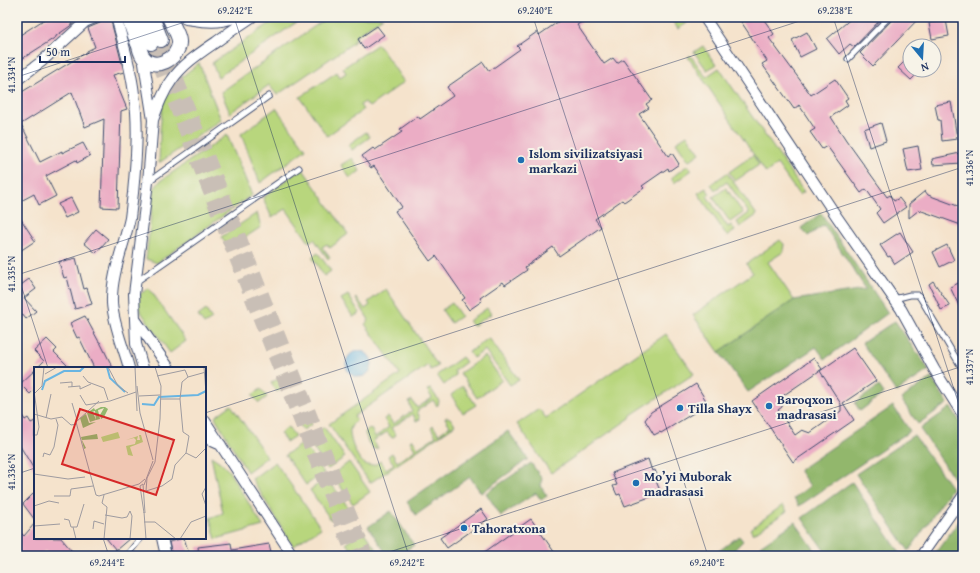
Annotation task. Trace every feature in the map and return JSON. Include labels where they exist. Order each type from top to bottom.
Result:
[{"type":"main road","points":[[128,17],[143,56],[148,61],[154,63],[169,60],[175,55],[178,48],[179,40],[169,17]]},
{"type":"main road","points":[[140,17],[156,42],[152,17]]},
{"type":"street","points":[[17,80],[42,62],[85,22],[97,17]]},
{"type":"street","points":[[116,17],[132,76],[137,133],[130,217],[113,284],[112,304],[116,324],[129,367]]},
{"type":"street","points":[[183,17],[186,19],[216,22],[230,20],[237,17]]},
{"type":"street","points":[[153,120],[160,100],[172,79],[178,72],[200,52],[252,17]]},
{"type":"street","points":[[704,17],[837,218],[901,309],[934,369],[963,415]]},
{"type":"street","points":[[143,56],[153,120],[148,182],[134,294],[136,344],[143,367]]},
{"type":"street","points":[[135,319],[169,367]]},
{"type":"street","points":[[206,422],[293,556]]},
{"type":"street","points":[[206,438],[221,445]]},
{"type":"street","points":[[921,556],[963,496]]},
{"type":"street","points":[[162,539],[166,556]]},
{"type":"lane","points":[[848,59],[889,17]]},
{"type":"lane","points":[[148,182],[269,96]]},
{"type":"lane","points":[[135,283],[298,168]]},
{"type":"lane","points":[[894,299],[910,295],[918,295],[963,370]]},
{"type":"lane","points":[[126,556],[140,539]]},
{"type":"green space","points":[[279,17],[304,17],[218,77],[212,63]]},
{"type":"green space","points":[[328,17],[383,17],[357,35],[353,43],[277,95],[269,85],[230,113],[221,92]]},
{"type":"green space","points":[[670,17],[682,17],[687,23],[678,29]]},
{"type":"green space","points":[[378,44],[404,82],[369,107],[365,102],[360,105],[363,110],[327,136],[300,97],[337,72],[340,77],[346,73],[343,68]]},
{"type":"green space","points":[[703,46],[716,65],[707,70],[694,52]]},
{"type":"green space","points":[[691,56],[706,77],[719,68],[804,192],[799,195],[777,164],[766,173],[688,57]]},
{"type":"green space","points":[[199,63],[221,120],[159,163],[163,99],[179,79]]},
{"type":"green space","points":[[276,108],[306,149],[260,183],[241,134]]},
{"type":"green space","points":[[366,132],[370,137],[352,150],[348,145]]},
{"type":"green space","points":[[227,135],[252,195],[157,263],[146,259],[154,189],[160,181]]},
{"type":"green space","points":[[687,135],[700,153],[689,161],[676,142]]},
{"type":"green space","points":[[753,155],[759,165],[735,181],[729,172]]},
{"type":"green space","points":[[352,158],[360,171],[350,178],[341,165]]},
{"type":"green space","points":[[688,165],[692,170],[674,183],[671,178]]},
{"type":"green space","points":[[302,168],[348,234],[330,248],[327,244],[322,247],[330,258],[328,259],[314,239],[309,242],[286,209],[272,218],[263,198]]},
{"type":"green space","points":[[727,173],[757,215],[740,227],[737,222],[749,213],[727,182],[715,190],[711,184]]},
{"type":"green space","points":[[706,188],[710,194],[707,196],[728,227],[731,225],[735,231],[727,236],[698,193]]},
{"type":"green space","points":[[726,188],[743,213],[730,222],[713,197]]},
{"type":"green space","points":[[257,213],[261,227],[229,248],[221,237]]},
{"type":"green space","points":[[821,213],[888,313],[825,359],[816,347],[748,392],[719,352],[794,300],[866,289],[824,225],[808,236],[801,228]]},
{"type":"green space","points":[[780,240],[784,244],[783,252],[768,262],[794,300],[719,352],[693,315],[753,273],[746,264]]},
{"type":"green space","points":[[318,253],[331,271],[324,276],[312,257]]},
{"type":"green space","points":[[149,288],[186,341],[170,353],[139,308],[140,294]]},
{"type":"green space","points":[[386,289],[438,366],[431,370],[428,365],[354,416],[357,420],[351,427],[350,434],[358,456],[364,464],[368,465],[376,464],[380,461],[386,469],[394,464],[388,456],[392,453],[397,462],[415,450],[410,441],[412,439],[418,448],[436,436],[431,428],[433,426],[439,434],[450,426],[445,418],[450,418],[455,425],[370,483],[329,424],[400,374],[365,324],[369,320],[356,299],[357,298],[365,309],[370,305],[368,302]]},
{"type":"green space","points":[[348,295],[360,313],[353,317],[341,299]]},
{"type":"green space","points":[[452,303],[461,316],[451,323],[442,310]]},
{"type":"green space","points":[[487,308],[491,314],[473,326],[469,321]]},
{"type":"green space","points":[[206,310],[212,319],[204,324],[198,316]]},
{"type":"green space","points":[[895,321],[929,370],[896,392],[862,343]]},
{"type":"green space","points":[[666,334],[694,374],[631,415],[630,418],[551,473],[517,424],[539,409],[546,418]]},
{"type":"green space","points":[[489,338],[519,380],[510,385],[485,350],[473,358],[469,352]]},
{"type":"green space","points":[[485,356],[502,380],[477,398],[460,373]]},
{"type":"green space","points":[[462,357],[466,362],[454,371],[456,375],[444,385],[437,375]]},
{"type":"green space","points":[[279,378],[285,386],[277,392],[271,383]]},
{"type":"green space","points":[[931,378],[948,403],[918,424],[901,399]]},
{"type":"green space","points":[[463,386],[476,405],[463,413],[451,395]]},
{"type":"green space","points":[[879,386],[884,393],[860,411],[855,403]]},
{"type":"green space","points":[[261,389],[267,397],[259,403],[252,395]]},
{"type":"green space","points":[[431,389],[439,401],[437,406],[433,400],[417,411],[420,419],[416,421],[413,414],[391,428],[396,435],[392,438],[387,432],[373,441],[378,448],[372,448],[365,433],[367,430],[371,429],[375,437],[389,427],[384,419],[388,416],[393,424],[412,411],[409,402],[412,400],[417,408],[432,398],[427,390]]},
{"type":"green space","points":[[231,405],[267,457],[247,472],[215,417]]},
{"type":"green space","points":[[893,406],[910,431],[799,506],[794,498],[810,486],[799,470]]},
{"type":"green space","points":[[951,407],[963,427],[963,478],[958,484],[920,429]]},
{"type":"green space","points":[[306,415],[312,424],[303,430],[297,421]]},
{"type":"green space","points":[[288,427],[295,436],[286,442],[280,433]]},
{"type":"green space","points":[[324,427],[345,457],[328,469],[307,440]]},
{"type":"green space","points":[[508,431],[528,459],[481,493],[470,477],[416,515],[407,502]]},
{"type":"green space","points":[[914,435],[952,488],[909,551],[856,474]]},
{"type":"green space","points":[[303,443],[324,473],[306,485],[285,455]]},
{"type":"green space","points":[[211,456],[228,470],[263,526],[216,539],[210,518],[223,513]]},
{"type":"green space","points":[[275,462],[321,528],[293,546],[252,479]]},
{"type":"green space","points":[[349,462],[370,492],[353,504],[332,475]]},
{"type":"green space","points":[[531,463],[542,479],[541,486],[547,496],[541,500],[536,493],[501,516],[486,493]]},
{"type":"green space","points":[[327,478],[348,507],[331,520],[310,490]]},
{"type":"green space","points":[[852,482],[900,553],[896,556],[828,556],[802,518]]},
{"type":"green space","points":[[783,505],[787,511],[753,534],[750,529]]},
{"type":"green space","points":[[391,511],[414,545],[397,556],[388,556],[368,527]]},
{"type":"green space","points":[[963,516],[963,556],[933,556]]},
{"type":"green space","points":[[795,522],[819,556],[767,556],[760,546]]},
{"type":"green space","points":[[363,531],[381,556],[355,556],[346,543]]},
{"type":"green space","points":[[739,536],[743,541],[730,556],[712,556]]},
{"type":"water","points":[[359,351],[368,355],[372,364],[368,373],[359,377],[350,373],[346,364],[350,355]]},
{"type":"building","points":[[48,17],[68,17],[73,24],[56,37],[17,62],[17,37]]},
{"type":"building","points":[[103,17],[110,17],[124,72],[113,75],[127,109],[121,111],[118,208],[101,207],[104,119],[85,127],[72,92],[21,124],[40,162],[83,143],[90,156],[77,163],[76,160],[46,176],[56,196],[39,205],[34,194],[17,203],[17,95],[95,47],[88,28],[100,23]]},
{"type":"building","name":"Islom sivilizatsiyasi markazi","points":[[565,17],[589,17],[577,25],[604,64],[613,58],[617,63],[623,59],[652,100],[646,104],[649,108],[639,114],[668,156],[672,153],[679,164],[669,171],[668,168],[642,186],[644,188],[624,202],[622,200],[595,219],[601,227],[559,256],[553,247],[525,267],[527,270],[505,285],[503,282],[480,298],[482,301],[469,310],[462,300],[465,298],[436,256],[430,261],[395,211],[402,207],[374,166],[371,168],[362,156],[373,148],[375,150],[402,132],[400,129],[418,116],[420,119],[453,96],[447,87],[483,62],[489,71],[520,49],[517,46],[537,32],[539,35]]},
{"type":"building","points":[[738,17],[762,17],[774,34],[769,38],[811,95],[835,79],[848,98],[845,100],[848,105],[831,117],[887,197],[890,195],[894,201],[899,198],[906,207],[883,223],[876,213],[880,209],[866,189],[861,193],[827,146],[822,149],[810,132],[815,129],[799,105],[794,109],[762,64],[767,61]]},
{"type":"building","points":[[853,17],[883,17],[854,47],[850,44],[839,54],[827,39]]},
{"type":"building","points":[[893,17],[920,17],[873,66],[860,53],[892,20]]},
{"type":"building","points":[[946,20],[949,36],[932,38],[929,23]]},
{"type":"building","points":[[377,26],[384,35],[364,49],[358,39]]},
{"type":"building","points":[[807,32],[816,49],[800,57],[792,40]]},
{"type":"building","points":[[902,64],[902,72],[898,68]]},
{"type":"building","points":[[951,102],[957,139],[942,141],[940,120],[938,120],[935,105]]},
{"type":"building","points":[[881,123],[886,141],[869,147],[864,129]]},
{"type":"building","points":[[918,146],[922,170],[908,172],[903,149]]},
{"type":"building","points":[[960,153],[961,163],[933,165],[932,159]]},
{"type":"building","points":[[925,191],[928,195],[963,208],[963,219],[961,225],[919,210],[909,218],[909,204]]},
{"type":"building","points":[[71,198],[78,212],[65,218],[58,204]]},
{"type":"building","points":[[17,213],[35,241],[17,253]]},
{"type":"building","points":[[96,229],[108,239],[96,253],[84,243]]},
{"type":"building","points":[[900,232],[913,252],[895,264],[880,245]]},
{"type":"building","points":[[947,245],[954,260],[940,267],[933,252]]},
{"type":"building","points":[[76,258],[84,289],[87,288],[92,304],[75,309],[67,277],[64,278],[59,262]]},
{"type":"building","points":[[29,279],[36,289],[24,298],[36,311],[26,319],[17,308],[17,288]]},
{"type":"building","points":[[933,281],[950,306],[941,310],[929,284]]},
{"type":"building","points":[[963,281],[963,314],[950,287]]},
{"type":"building","points":[[85,316],[112,367],[94,367],[79,337],[77,338],[70,323]]},
{"type":"building","points":[[47,339],[57,349],[54,352],[69,367],[38,367],[44,361],[34,351]]},
{"type":"building","name":"Baroqxon madrasasi","points":[[853,348],[876,381],[843,403],[854,420],[793,462],[752,401],[814,358],[822,369],[784,395],[782,407],[778,410],[795,435],[802,430],[810,433],[841,411],[841,404],[820,371]]},
{"type":"building","points":[[34,371],[34,390],[30,394],[20,384]]},
{"type":"building","name":"Tilla Shayx","points":[[696,384],[708,404],[661,433],[660,432],[654,435],[645,420],[651,412]]},
{"type":"building","points":[[17,408],[25,420],[28,418],[31,423],[34,422],[34,469],[17,441]]},
{"type":"building","name":"Mo’yi Muborak madrasasi","points":[[648,459],[652,471],[655,470],[659,480],[656,481],[661,493],[625,506],[620,494],[617,495],[613,486],[617,485],[612,473]]},
{"type":"building","points":[[34,493],[34,519],[23,504]]},
{"type":"building","name":"Tahoratxona","points":[[481,509],[488,519],[447,548],[440,538]]},
{"type":"building","points":[[531,519],[557,556],[479,556]]},
{"type":"building","points":[[34,524],[34,539],[62,539],[76,556],[51,556],[45,551],[41,556],[17,556],[17,529],[24,536]]},
{"type":"building","points":[[107,539],[129,539],[116,550]]},
{"type":"building","points":[[184,539],[189,554],[172,556],[169,542]]},
{"type":"building","points":[[231,543],[232,550],[269,544],[272,556],[199,556],[198,547]]},
{"type":"tunnel","points":[[161,40],[366,556]]},
{"type":"tunnel","points":[[151,43],[354,556]]},
{"type":"place","name":"Islom sivilizatsiyasi markazi","points":[[521,160]]},
{"type":"place","name":"Baroqxon madrasasi","points":[[769,406]]},
{"type":"place","name":"Tilla Shayx","points":[[680,408]]},
{"type":"place","name":"Mo’yi Muborak madrasasi","points":[[636,483]]},
{"type":"place","name":"Tahoratxona","points":[[464,528]]}]
